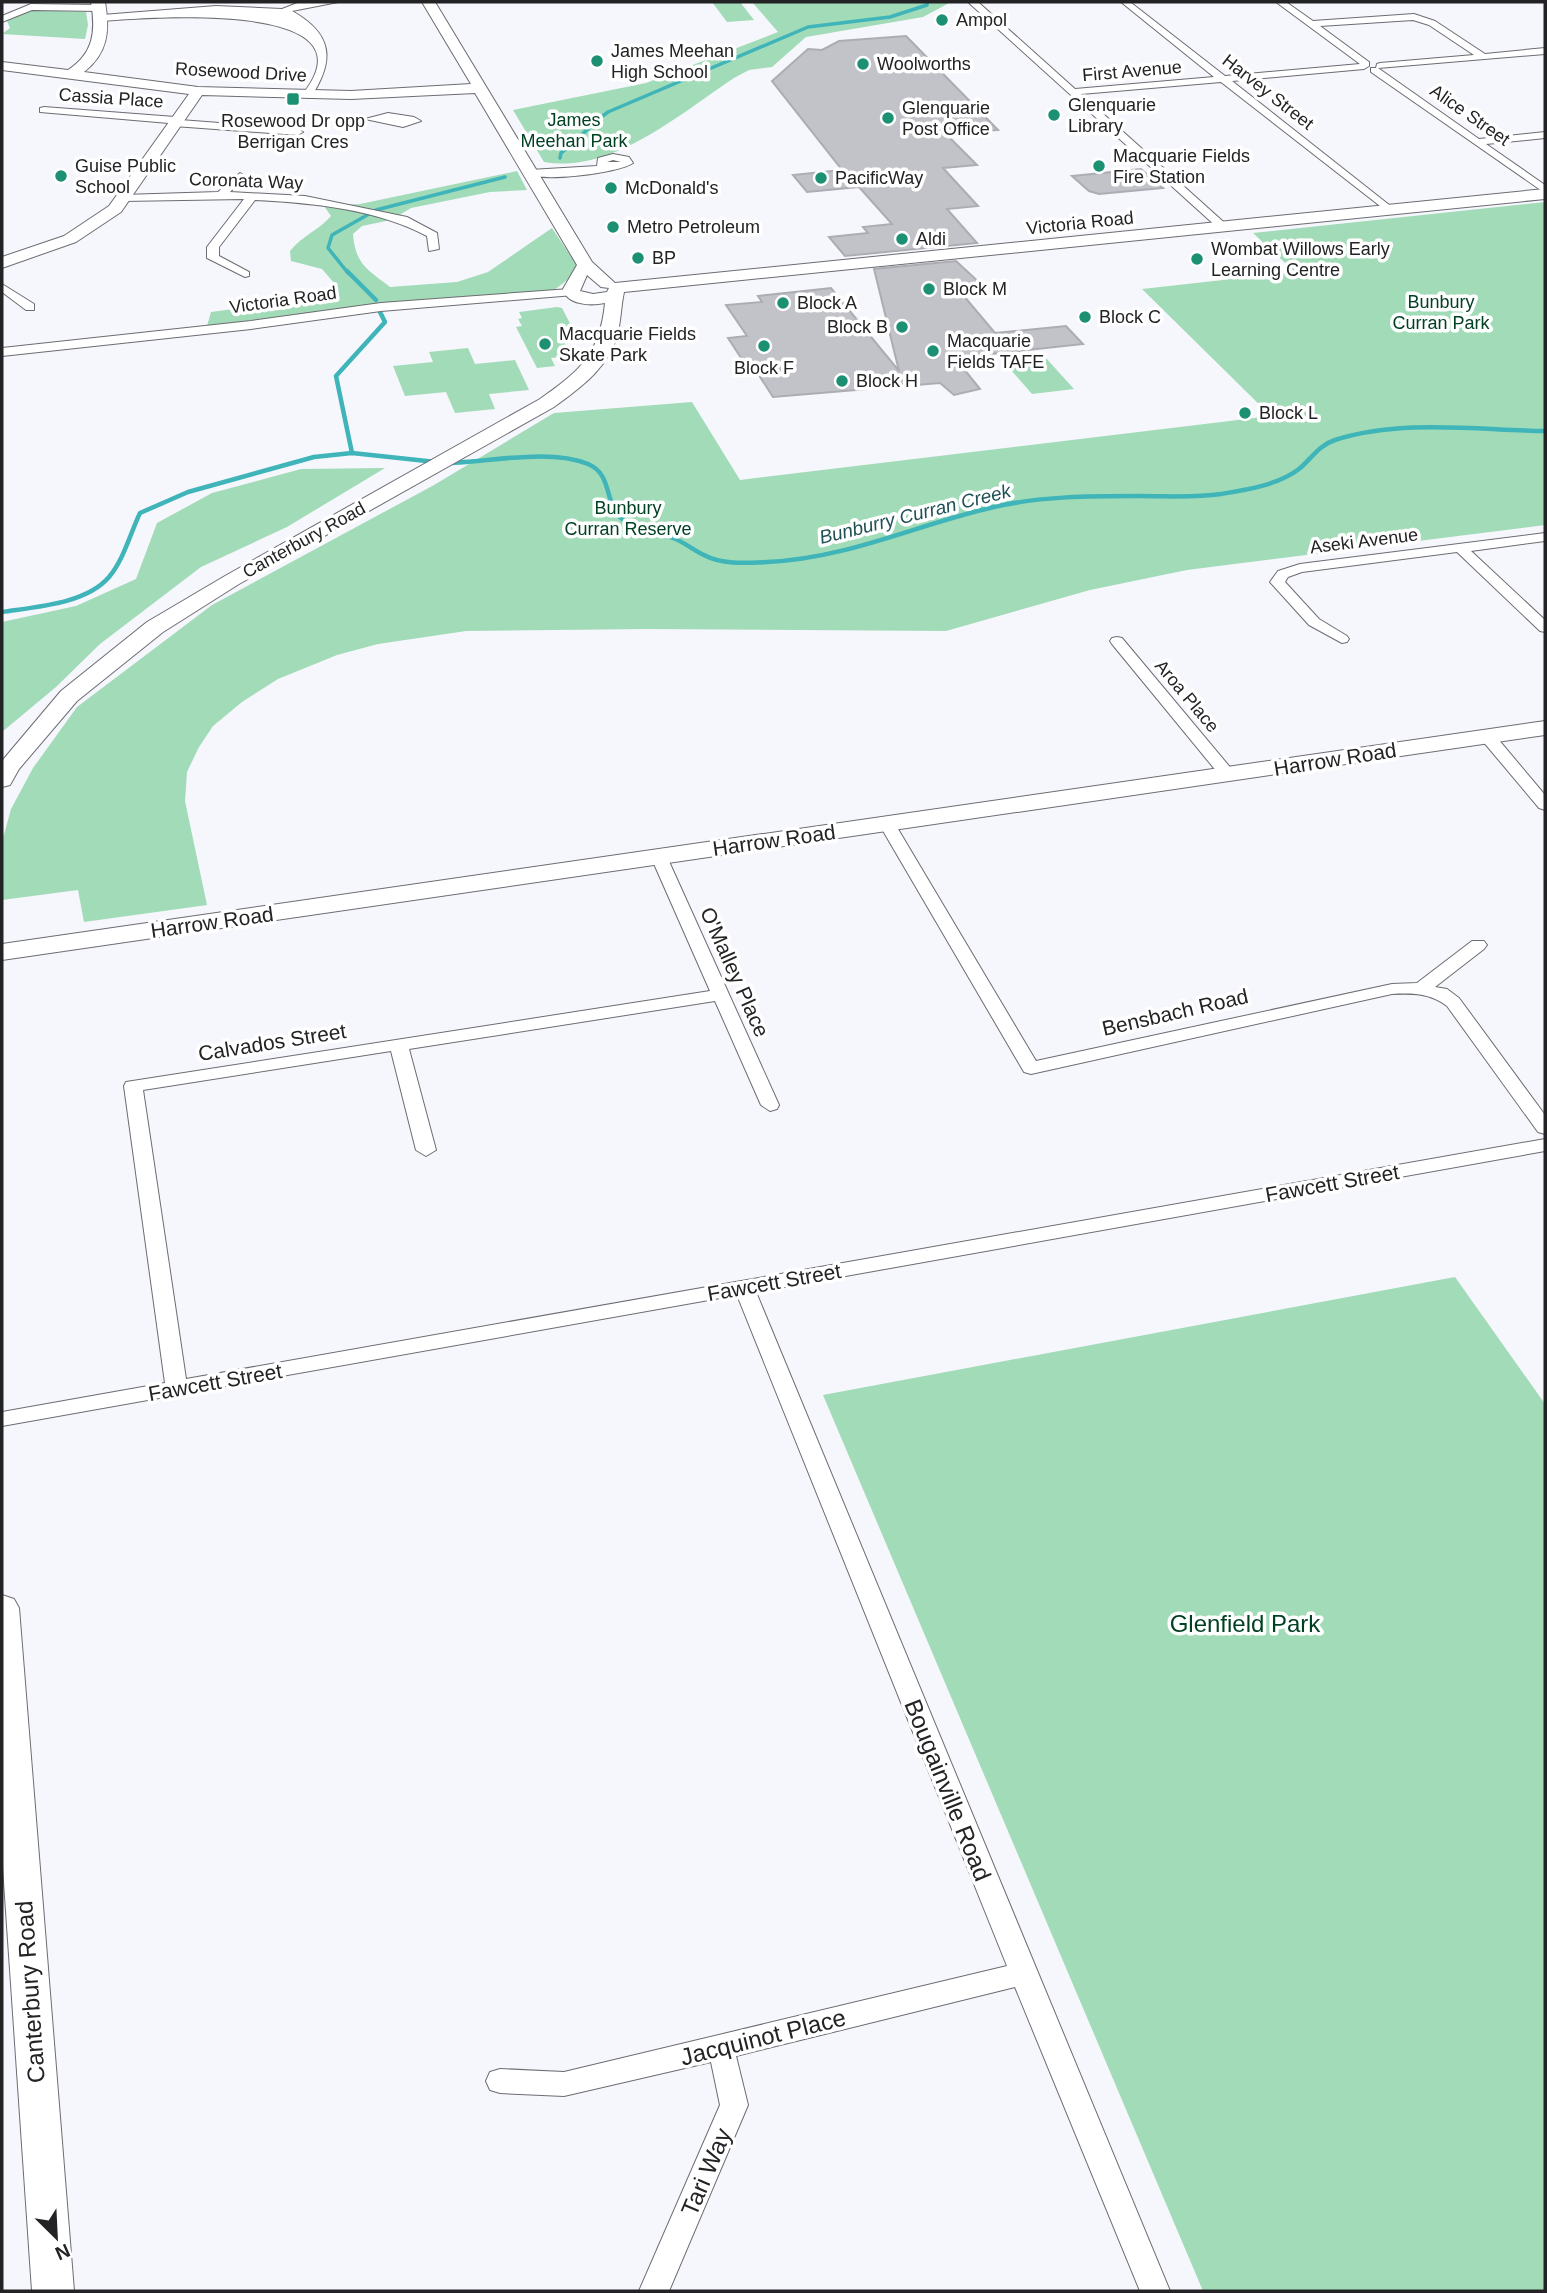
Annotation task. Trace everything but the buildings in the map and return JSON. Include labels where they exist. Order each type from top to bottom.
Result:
[{"type":"street","points":[[282,12],[300,5],[333,2]]},
{"type":"street","points":[[429,2],[585,265],[613,289]]},
{"type":"street","points":[[973,2],[1222,226]]},
{"type":"street","name":"Harvey Street","points":[[1125,2],[1389,210]]},
{"type":"street","name":"Alice Street","points":[[1280,2],[1545,192]]},
{"type":"street","points":[[2,19],[31,7],[282,12],[294,16],[309,28],[321,44],[321,74],[307,95]]},
{"type":"street","points":[[70,75],[88,63],[96,51],[103,30],[100,9]]},
{"type":"street","points":[[1313,24],[1414,17],[1432,23],[1484,57]]},
{"type":"street","name":"First Avenue","points":[[1073,92],[1545,51]]},
{"type":"street","name":"Rosewood Drive","points":[[2,66],[198,91],[307,95],[386,94],[480,88]]},
{"type":"street","points":[[2,263],[70,239],[105,217],[124,198],[198,91]]},
{"type":"street","points":[[386,94],[388,116]]},
{"type":"street","name":"Cassia Place","points":[[44,110],[298,132]]},
{"type":"street","points":[[262,130],[284,125]]},
{"type":"street","points":[[1478,142],[1545,135]]},
{"type":"street","points":[[612,157],[629,162],[626,165],[561,173],[541,179],[531,174],[584,167],[612,157]]},
{"type":"street","points":[[600,162],[612,167]]},
{"type":"street","points":[[221,195],[240,176]]},
{"type":"street","name":"Victoria Road","points":[[2,352],[251,325],[381,307],[575,292],[598,299],[613,289],[1510,199],[1545,192]]},
{"type":"street","name":"Coronata Way","points":[[124,198],[221,195],[305,199],[403,219],[429,231],[433,235],[433,248]]},
{"type":"street","points":[[245,274],[213,258],[213,247],[252,196]]},
{"type":"street","points":[[585,265],[575,279],[575,292],[611,319]]},
{"type":"street","points":[[2,286],[30,307]]},
{"type":"street","name":"Canterbury Road","points":[[2,780],[9,766],[69,696],[155,627],[232,580],[504,427],[577,382],[597,362],[606,347],[612,330],[613,289]]},
{"type":"street","name":"Aseki Avenue","points":[[1342,639],[1314,622],[1277,582],[1283,574],[1300,568],[1545,537]]},
{"type":"street","points":[[1461,549],[1545,628]]},
{"type":"street","name":"Aroa Place","points":[[1116,641],[1228,775]]},
{"type":"street","name":"Harrow Road","points":[[2,952],[1545,728]]},
{"type":"street","points":[[1487,736],[1545,805]]},
{"type":"street","name":"Bensbach Road","points":[[887,824],[1031,1068],[1380,992],[1421,989],[1441,993],[1453,1002],[1545,1128]]},
{"type":"street","name":"O'Malley Place","points":[[659,857],[770,1105]]},
{"type":"street","points":[[1421,989],[1478,946]]},
{"type":"street","name":"Calvados Street","points":[[177,1389],[133,1086],[720,995]]},
{"type":"street","points":[[399,1045],[426,1150]]},
{"type":"street","name":"Fawcett Street","points":[[2,1419],[1545,1145]]},
{"type":"street","name":"Bougainville Road","points":[[744,1287],[1058,2060],[1155,2291]]},
{"type":"street","name":"Canterbury Road","points":[[2,1608],[53,2291]]},
{"type":"street","name":"Jacquinot Place","points":[[500,2081],[564,2084],[1024,1973]]},
{"type":"street","name":"Tari Way","points":[[654,2291],[734,2105],[721,2048]]},
{"type":"green space","points":[[712,2],[740,2],[754,20],[727,22]]},
{"type":"green space","name":"James Meehan Park","points":[[752,2],[951,2],[923,17],[806,37],[772,67],[749,70],[734,78],[669,123],[620,150],[595,159],[570,163],[544,162],[513,110],[646,83],[778,32]]},
{"type":"green space","points":[[30,10],[86,12],[88,25],[85,39],[2,34],[10,28],[7,21]]},
{"type":"green space","points":[[517,171],[527,190],[490,192],[411,208],[391,220],[362,226],[353,234],[354,244],[364,265],[390,287],[457,282],[488,272],[552,228],[580,270],[553,291],[394,302],[207,326],[211,312],[333,296],[335,284],[322,269],[291,261],[290,251],[331,216],[324,206],[360,204]]},
{"type":"green space","name":"Bunbury Curran Reserve","points":[[1545,202],[1545,525],[1187,570],[1090,590],[946,631],[466,631],[378,644],[337,655],[278,679],[242,702],[213,726],[199,747],[187,772],[185,801],[207,905],[84,922],[78,890],[2,900],[2,842],[11,809],[33,768],[77,707],[212,605],[434,485],[554,413],[692,402],[740,480],[1271,416],[1142,289],[1295,272],[1253,233]]},
{"type":"green space","name":"Macquarie Fields Skate Park","points":[[562,308],[575,333],[561,334],[572,356],[551,358],[555,366],[537,368],[516,327],[522,326],[518,319],[522,318],[519,312]]},
{"type":"green space","points":[[468,348],[475,364],[515,360],[529,390],[489,394],[495,409],[455,413],[446,392],[405,396],[393,366],[433,362],[429,352]]},
{"type":"green space","points":[[1045,357],[1074,389],[1032,394],[1004,362]]},
{"type":"green space","points":[[385,468],[287,527],[201,567],[100,644],[56,687],[2,732],[2,622],[76,606],[136,579],[157,523],[212,493],[301,469]]},
{"type":"green space","name":"Glenfield Park","points":[[1455,1277],[1545,1404],[1545,2291],[1203,2291],[823,1395]]},
{"type":"waterway","points":[[560,158],[561,153],[608,112],[808,27],[890,17],[927,5],[927,2]]},
{"type":"waterway","points":[[348,273],[328,248],[332,235],[376,210],[505,177]]},
{"type":"waterway","points":[[347,271],[376,300]]},
{"type":"waterway","points":[[352,453],[336,376],[385,322],[380,312]]},
{"type":"waterway","name":"Bunburry Curran Creek","points":[[448,463],[538,456],[573,459],[596,468],[615,510],[632,526],[673,538],[711,558],[751,563],[825,555],[966,514],[1030,501],[1085,497],[1201,496],[1251,489],[1291,475],[1329,442],[1360,434],[1439,427],[1545,431]]},
{"type":"waterway","name":"Bunburry Curran Creek","points":[[2,612],[74,599],[99,586],[119,562],[140,513],[188,492],[314,457],[352,453]]},
{"type":"waterway","name":"Bunburry Curran Creek","points":[[352,453],[436,462]]},
{"type":"place","name":"Ampol","points":[[942,20]]},
{"type":"place","name":"James Meehan High School","points":[[597,61]]},
{"type":"place","name":"Woolworths","points":[[863,64]]},
{"type":"place","name":"Rosewood Dr opp Berrigan Cres","points":[[293,99]]},
{"type":"place","name":"Glenquarie Library","points":[[1054,115]]},
{"type":"place","name":"Glenquarie Post Office","points":[[888,118]]},
{"type":"place","name":"Macquarie Fields Fire Station","points":[[1099,166]]},
{"type":"place","name":"Guise Public School","points":[[61,176]]},
{"type":"place","name":"PacificWay","points":[[821,178]]},
{"type":"place","name":"McDonald's","points":[[611,188]]},
{"type":"place","name":"Metro Petroleum","points":[[613,227]]},
{"type":"place","name":"Aldi","points":[[902,239]]},
{"type":"place","name":"BP","points":[[638,258]]},
{"type":"place","name":"Wombat Willows Early Learning Centre","points":[[1197,259]]},
{"type":"place","name":"Block M","points":[[929,289]]},
{"type":"place","name":"Block A","points":[[783,303]]},
{"type":"place","name":"Block C","points":[[1085,317]]},
{"type":"place","name":"Block B","points":[[902,327]]},
{"type":"place","name":"Macquarie Fields Skate Park","points":[[545,344]]},
{"type":"place","name":"Block F","points":[[764,346]]},
{"type":"place","name":"Macquarie Fields TAFE","points":[[933,351]]},
{"type":"place","name":"Block H","points":[[842,381]]},
{"type":"place","name":"Block L","points":[[1245,413]]},
{"type":"park label","name":"Bunbury Curran Park","points":[[1441,312]]}]
